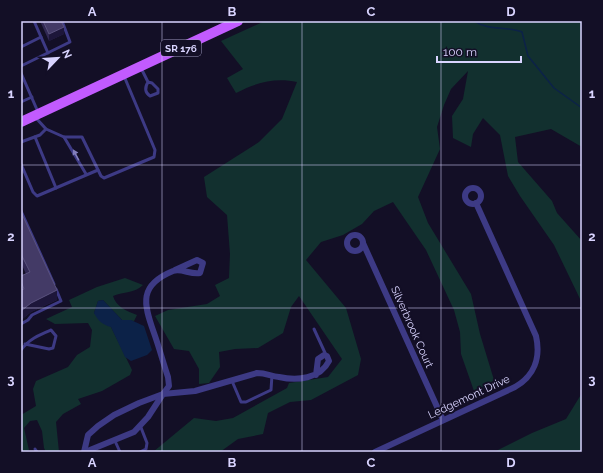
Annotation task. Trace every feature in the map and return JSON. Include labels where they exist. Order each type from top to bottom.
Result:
[{"type":"main road","name":"SR 176","points":[[21,122],[238,21]]},
{"type":"street","name":"Ledgemont Drive","points":[[375,452],[524,382],[530,376],[535,366],[538,354],[536,336],[476,203]]},
{"type":"street","name":"Silverbrook Court","points":[[363,243],[443,420]]},
{"type":"street","points":[[84,452],[115,441],[134,432],[148,417],[169,386],[168,376],[147,316],[146,293],[153,282],[175,270]]},
{"type":"street","points":[[84,452],[88,435],[98,426],[114,415],[163,394],[195,391],[257,373],[267,373],[278,377],[300,379],[316,375],[326,368],[329,361],[324,355],[318,359],[316,375]]},
{"type":"lane","points":[[34,21],[48,53]]},
{"type":"lane","points":[[21,66],[70,42],[62,21]]},
{"type":"lane","points":[[21,46],[41,37]]},
{"type":"lane","points":[[141,67],[148,82],[152,83],[158,89],[158,93],[150,96],[146,92],[145,87],[148,82]]},
{"type":"lane","points":[[21,73],[32,97],[37,115],[37,122],[64,138],[86,174]]},
{"type":"lane","points":[[64,138],[82,137],[101,176],[107,178],[154,157],[156,154],[123,75]]},
{"type":"lane","points":[[21,102],[32,97]]},
{"type":"lane","points":[[21,142],[35,137],[46,128]]},
{"type":"lane","points":[[35,137],[56,188]]},
{"type":"lane","points":[[21,164],[33,192],[37,196],[98,170]]},
{"type":"lane","points":[[21,210],[48,268],[61,301],[32,315],[28,320],[21,324]]},
{"type":"lane","points":[[314,329],[326,356]]},
{"type":"lane","points":[[21,350],[25,344],[39,334],[51,330],[56,336],[56,343],[53,348],[48,349],[25,344]]},
{"type":"lane","points":[[232,381],[239,398],[242,402],[246,402],[271,390],[272,375]]},
{"type":"lane","points":[[140,425],[147,443],[146,449],[140,452]]},
{"type":"lane","points":[[115,441],[120,452]]},
{"type":"green space","points":[[265,21],[582,21],[582,147],[551,129],[515,137],[518,162],[552,201],[557,213],[582,241],[582,303],[554,245],[508,176],[500,135],[483,118],[473,134],[471,147],[453,138],[452,116],[463,99],[468,71],[451,89],[444,105],[437,127],[440,149],[418,197],[428,223],[471,294],[480,334],[494,380],[483,389],[474,391],[461,354],[460,332],[454,310],[426,250],[393,202],[374,211],[362,224],[343,235],[321,242],[306,260],[346,308],[361,359],[358,375],[311,400],[290,402],[268,413],[263,434],[238,439],[220,452],[153,452],[194,418],[216,421],[233,418],[287,388],[289,383],[328,377],[342,359],[299,296],[291,307],[283,333],[258,348],[235,349],[219,352],[220,367],[209,383],[199,384],[199,369],[189,351],[174,349],[155,316],[168,310],[207,304],[220,296],[215,285],[229,278],[230,254],[227,215],[207,197],[204,177],[259,142],[282,119],[297,82],[281,80],[265,82],[250,86],[236,93],[227,78],[243,69],[221,41]]},
{"type":"green space","points":[[125,278],[143,285],[136,290],[113,296],[114,300],[119,306],[137,315],[134,321],[122,320],[103,300],[98,301],[94,313],[111,327],[132,370],[130,375],[102,391],[78,399],[81,404],[63,414],[56,422],[59,452],[46,452],[44,448],[42,431],[37,420],[30,421],[24,428],[29,450],[26,452],[21,452],[21,415],[36,406],[33,389],[36,381],[68,367],[77,355],[90,347],[92,330],[88,323],[55,324],[46,319],[72,307],[69,300],[97,287]]},
{"type":"green space","points":[[582,393],[582,452],[494,452],[532,433],[566,419]]},
{"type":"water","points":[[103,300],[122,320],[131,320],[144,326],[152,350],[147,355],[131,361],[125,357],[111,327],[101,322],[94,313],[98,301]]},
{"type":"building","points":[[43,21],[61,21],[64,27],[49,34]]},
{"type":"building","points":[[21,212],[57,290],[31,303],[21,311],[21,290],[24,289],[21,276],[30,272],[21,254]]},
{"type":"waterway","points":[[474,21],[485,26],[522,32],[528,56],[554,88],[582,108]]}]
